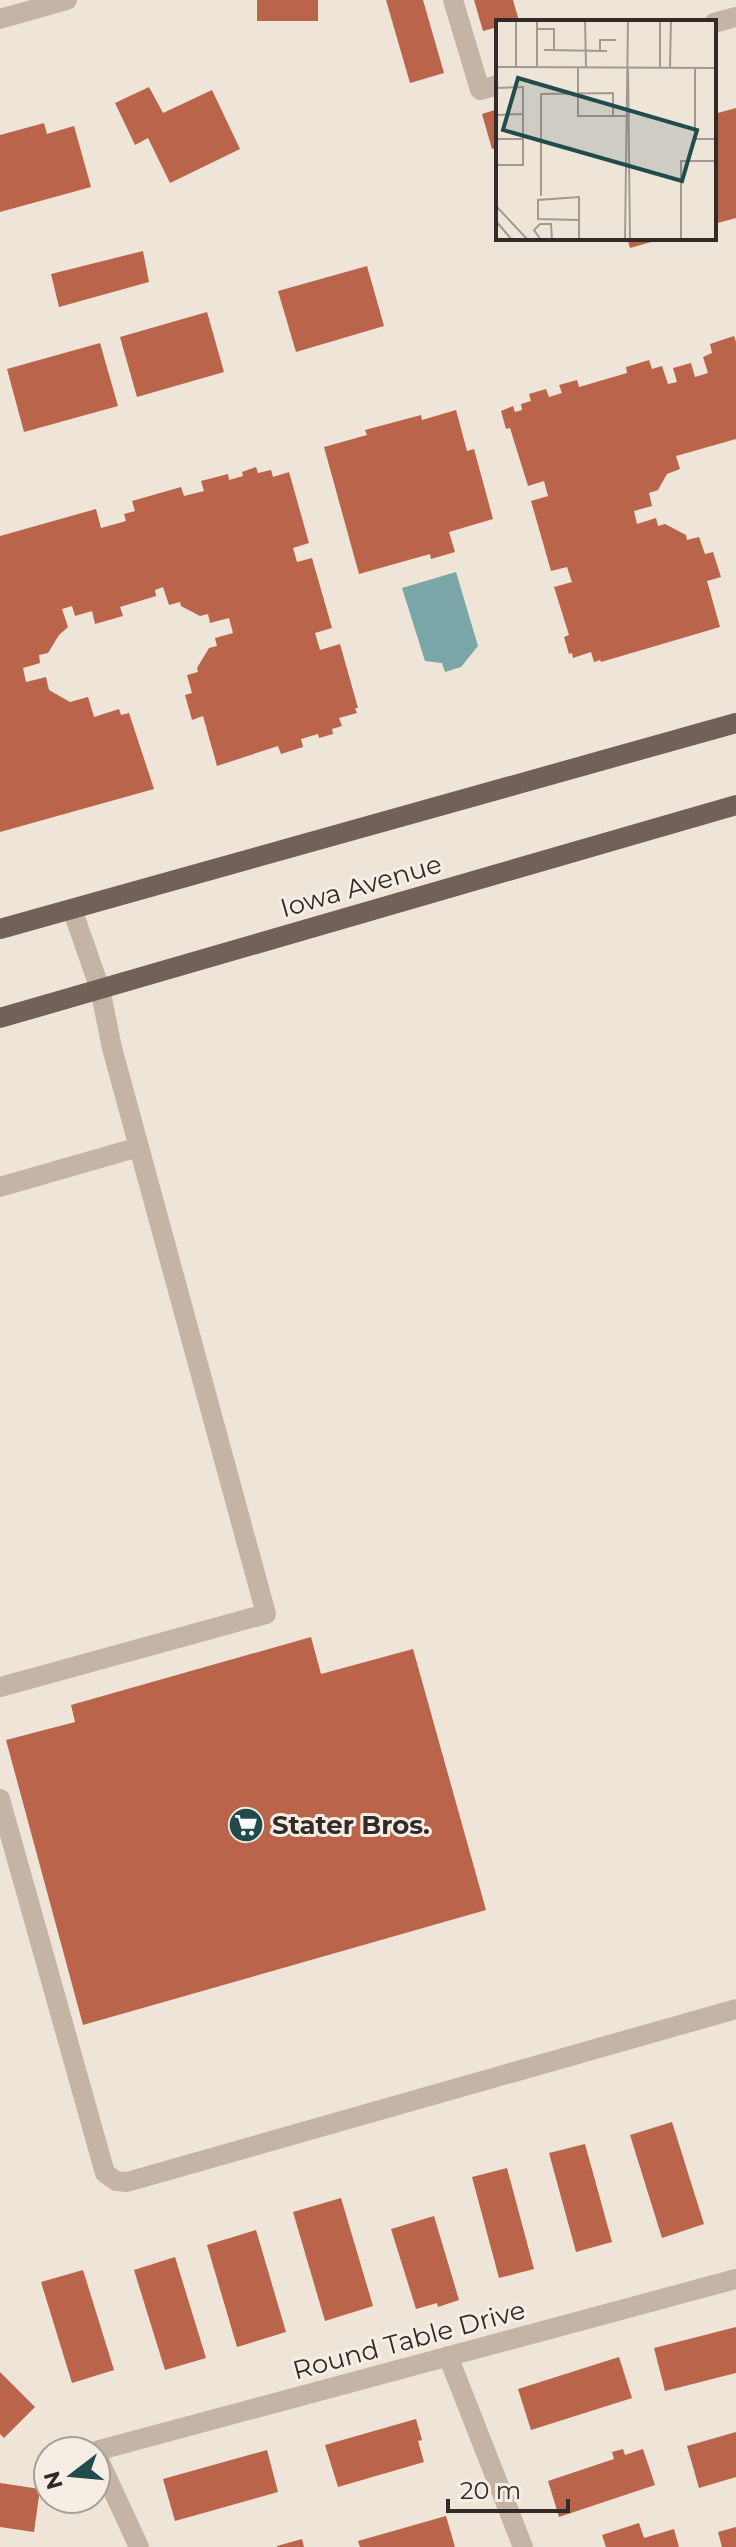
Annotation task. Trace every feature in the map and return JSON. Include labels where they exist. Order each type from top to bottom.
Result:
[{"type":"main road","points":[[0,929],[736,723]]},
{"type":"main road","name":"Iowa Avenue","points":[[0,1018],[736,805]]},
{"type":"street","points":[[0,19],[67,0]]},
{"type":"street","points":[[453,0],[480,90],[496,86]]},
{"type":"street","points":[[716,22],[736,17]]},
{"type":"street","points":[[0,1687],[266,1614],[112,1048],[100,989],[72,909]]},
{"type":"street","points":[[0,1187],[139,1147]]},
{"type":"street","points":[[0,1799],[105,2173],[116,2181],[143,2178],[736,2009]]},
{"type":"street","name":"Round Table Drive","points":[[112,2449],[736,2279]]},
{"type":"street","points":[[448,2356],[523,2547]]},
{"type":"street","name":"Round Table Drive","points":[[112,2488],[139,2547]]},
{"type":"water","points":[[456,572],[478,646],[461,667],[445,672],[442,663],[425,661],[402,588]]},
{"type":"building","points":[[257,0],[318,0],[318,21],[257,21]]},
{"type":"building","points":[[386,0],[423,0],[444,73],[410,83]]},
{"type":"building","points":[[474,0],[513,0],[519,20],[496,20],[496,28],[483,31]]},
{"type":"building","points":[[149,87],[163,113],[212,90],[240,149],[170,183],[148,138],[135,145],[115,103]]},
{"type":"building","points":[[736,108],[736,218],[716,223],[716,113]]},
{"type":"building","points":[[496,110],[496,148],[492,149],[482,114]]},
{"type":"building","points":[[44,123],[47,134],[74,126],[91,187],[0,212],[0,135]]},
{"type":"building","points":[[628,240],[658,240],[630,248]]},
{"type":"building","points":[[143,251],[149,282],[59,307],[51,274]]},
{"type":"building","points":[[367,266],[384,326],[296,352],[278,291]]},
{"type":"building","points":[[207,312],[224,372],[137,397],[120,337]]},
{"type":"building","points":[[734,336],[736,439],[676,456],[680,469],[667,474],[658,490],[649,493],[652,506],[634,511],[637,524],[656,518],[658,526],[665,524],[686,535],[687,540],[699,537],[705,554],[713,552],[721,577],[707,581],[720,627],[601,662],[594,662],[591,652],[573,658],[564,637],[569,635],[554,587],[572,582],[567,567],[551,571],[531,501],[548,496],[544,481],[528,486],[510,428],[506,429],[501,411],[513,406],[515,412],[522,410],[521,404],[531,401],[529,394],[546,389],[549,397],[562,393],[559,385],[577,380],[579,387],[627,373],[626,367],[649,360],[652,369],[662,366],[668,384],[677,382],[673,368],[691,363],[695,377],[708,373],[703,357],[712,353],[710,344]]},
{"type":"building","points":[[100,343],[118,406],[24,432],[7,369]]},
{"type":"building","points":[[456,410],[467,451],[474,449],[493,519],[449,532],[455,552],[431,559],[430,554],[359,574],[324,447],[367,435],[365,430],[421,415],[422,420]]},
{"type":"building","points":[[256,467],[258,473],[271,470],[273,477],[289,472],[309,543],[293,548],[297,562],[312,558],[332,628],[315,633],[320,650],[340,644],[357,713],[339,718],[342,726],[332,729],[333,734],[301,739],[303,747],[281,754],[278,746],[217,766],[203,716],[192,720],[185,695],[192,693],[187,675],[198,672],[197,668],[209,648],[217,646],[215,638],[233,633],[229,618],[210,623],[208,614],[200,616],[181,606],[180,602],[169,605],[163,587],[155,590],[156,596],[120,607],[123,616],[95,624],[92,611],[75,616],[72,606],[62,609],[68,627],[48,653],[39,655],[40,663],[23,668],[26,682],[46,677],[49,690],[70,702],[88,697],[94,717],[119,709],[121,715],[129,713],[154,789],[0,832],[0,536],[96,509],[101,528],[126,521],[124,514],[135,511],[132,501],[181,487],[184,496],[204,491],[201,481],[228,474],[229,480],[243,476],[242,472]]},
{"type":"building","name":"Stater Bros.","points":[[311,1637],[321,1674],[413,1649],[486,1910],[83,2025],[6,1740],[75,1722],[71,1705]]},
{"type":"building","points":[[672,2122],[704,2224],[662,2238],[630,2135]]},
{"type":"building","points":[[585,2144],[612,2242],[576,2252],[549,2153]]},
{"type":"building","points":[[507,2168],[534,2269],[499,2278],[472,2177]]},
{"type":"building","points":[[341,2198],[373,2306],[325,2321],[293,2212]]},
{"type":"building","points":[[434,2216],[459,2300],[438,2307],[437,2303],[416,2309],[391,2229]]},
{"type":"building","points":[[256,2230],[286,2332],[237,2347],[207,2245]]},
{"type":"building","points":[[175,2257],[206,2358],[165,2370],[134,2270]]},
{"type":"building","points":[[83,2270],[114,2370],[72,2383],[41,2282]]},
{"type":"building","points":[[736,2327],[736,2373],[665,2391],[654,2348]]},
{"type":"building","points":[[619,2357],[632,2398],[531,2430],[518,2389]]},
{"type":"building","points":[[0,2372],[35,2407],[4,2438],[0,2434]]},
{"type":"building","points":[[416,2419],[424,2462],[338,2487],[325,2445]]},
{"type":"building","points":[[736,2432],[736,2477],[699,2488],[687,2446]]},
{"type":"building","points":[[623,2449],[625,2455],[643,2449],[655,2485],[559,2517],[548,2481],[614,2459],[612,2452]]},
{"type":"building","points":[[267,2450],[278,2492],[175,2521],[163,2479]]},
{"type":"building","points":[[0,2483],[32,2488],[32,2515],[36,2515],[34,2532],[0,2527]]},
{"type":"building","points":[[446,2516],[455,2547],[360,2547],[358,2541]]},
{"type":"building","points":[[639,2523],[644,2538],[674,2529],[679,2547],[606,2547],[602,2535]]},
{"type":"building","points":[[736,2527],[736,2547],[722,2547],[718,2532]]},
{"type":"building","points":[[302,2539],[304,2547],[277,2547],[277,2546]]},
{"type":"place","name":"Stater Bros.","points":[[246,1825]]}]
